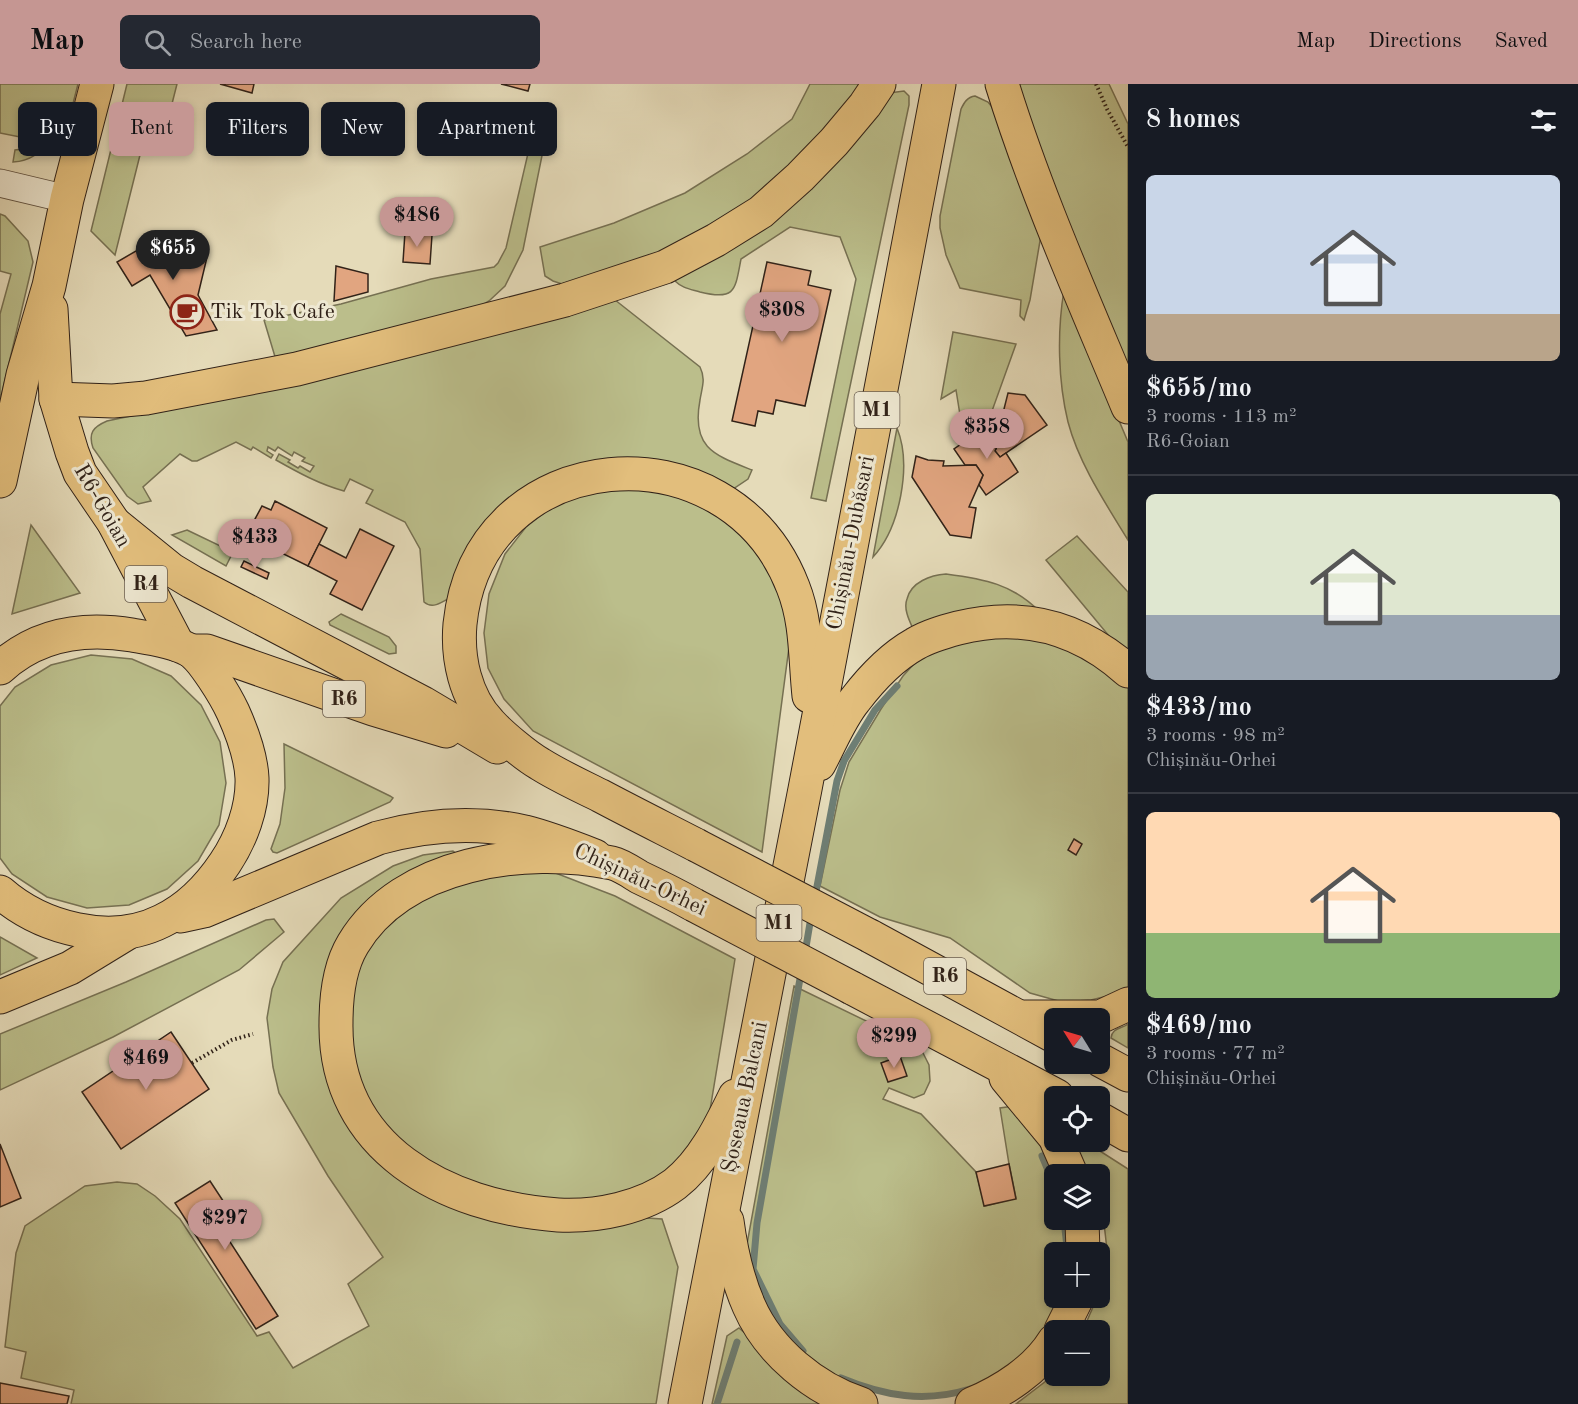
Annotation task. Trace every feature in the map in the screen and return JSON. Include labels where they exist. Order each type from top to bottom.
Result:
[{"type":"main road","name":"R6-Goian","points":[[0,481],[23,375],[49,286],[67,199],[97,84]]},
{"type":"main road","points":[[56,399],[113,401],[146,398],[297,369],[564,300],[665,267],[716,240],[761,212],[834,142],[865,105],[879,84]]},
{"type":"main road","name":"Chișinău-Dubăsari","points":[[805,789],[939,84]]},
{"type":"main road","points":[[1002,84],[1014,124],[1052,223],[1128,407]]},
{"type":"main road","name":"R6-Goian","points":[[49,286],[56,399],[80,473],[114,523],[192,649]]},
{"type":"main road","points":[[538,764],[489,722],[473,698],[466,682],[460,659],[459,637],[466,588],[474,567],[492,537],[519,510],[539,496],[569,483],[605,474],[635,473],[662,476],[693,484],[726,501],[753,522],[773,546],[794,587],[802,618],[814,736]]},
{"type":"main road","points":[[114,523],[172,570],[423,703],[497,747],[538,764]]},
{"type":"main road","points":[[805,789],[852,703],[893,660],[914,644],[935,634],[998,621],[1036,624],[1070,633],[1093,644],[1111,655],[1128,671]]},
{"type":"main road","points":[[192,649],[269,622]]},
{"type":"main road","name":"R6","points":[[0,668],[31,646],[58,635],[84,631],[109,631],[192,649],[373,710],[497,747]]},
{"type":"main road","name":"R6","points":[[0,997],[70,968],[129,932],[162,921],[198,896],[216,876],[239,837],[250,798],[252,777],[240,728],[228,700],[192,649]]},
{"type":"main road","name":"R6","points":[[538,764],[870,936],[1044,1030]]},
{"type":"main road","name":"Șoseaua Balcani","points":[[685,1404],[805,789]]},
{"type":"main road","name":"Chișinău-Orhei","points":[[162,921],[204,910],[378,838],[405,831],[433,826],[493,827],[524,832],[556,841],[615,864],[1044,1089]]},
{"type":"main road","points":[[615,864],[572,858],[543,857],[479,862],[424,882],[377,915],[353,944],[343,965],[336,1007],[335,1043],[342,1075],[356,1111],[384,1145],[413,1170],[445,1188],[479,1201],[524,1212],[576,1216],[633,1205],[657,1196],[675,1184],[692,1167],[708,1145],[754,1056]]},
{"type":"main road","name":"R6","points":[[0,892],[32,915],[56,924],[80,930],[129,932]]},
{"type":"main road","points":[[1020,1017],[1100,1017],[1128,1004]]},
{"type":"main road","points":[[993,1063],[1044,1124]]},
{"type":"main road","points":[[1110,1066],[1128,1076]]},
{"type":"main road","points":[[1110,1125],[1128,1135]]},
{"type":"main road","points":[[724,1199],[733,1260],[749,1308],[761,1328],[795,1366],[842,1398],[861,1404]]},
{"type":"main road","points":[[972,1404],[989,1397],[1016,1379],[1044,1352]]},
{"type":"street","points":[[0,183],[67,199]]},
{"type":"path","points":[[1096,84],[1107,110],[1128,147]]},
{"type":"path","points":[[192,1063],[232,1040],[253,1034]]},
{"type":"green space","points":[[0,84],[78,84],[73,102],[18,102],[18,137],[0,133]]},
{"type":"green space","points":[[127,84],[177,84],[172,102],[123,102]]},
{"type":"green space","points":[[810,84],[865,84],[776,185],[658,256],[562,284],[545,276],[540,247],[614,223],[685,193],[747,154],[792,119]]},
{"type":"green space","points":[[1013,84],[1109,84],[1128,124],[1128,378]]},
{"type":"green space","points":[[904,91],[909,96],[909,105],[826,501],[811,498],[856,279],[840,237],[790,227],[741,259],[735,285],[727,294],[712,294],[683,287],[675,281],[677,271],[889,93]]},
{"type":"green space","points":[[975,96],[988,102],[992,107],[1041,235],[1030,300],[1024,320],[1020,316],[1021,300],[960,288],[946,255],[940,228],[940,216],[961,109],[968,99]]},
{"type":"green space","points":[[15,150],[18,150],[18,156],[33,156],[13,162]]},
{"type":"green space","points":[[109,156],[140,156],[115,255],[91,231]]},
{"type":"green space","points":[[527,156],[542,156],[523,250],[505,286],[489,301],[474,310],[276,360],[264,320],[341,304],[431,279],[494,267],[506,248]]},
{"type":"green space","points":[[0,214],[5,216],[28,241],[33,262],[0,401],[0,314],[11,274],[0,271]]},
{"type":"green space","points":[[1064,290],[1128,442],[1128,540],[1086,468],[1068,422],[1062,390],[1060,356],[1060,323]]},
{"type":"green space","points":[[610,296],[700,367],[703,379],[698,416],[702,439],[716,454],[752,470],[748,479],[730,491],[702,475],[674,464],[645,460],[613,460],[500,507],[479,529],[466,551],[456,572],[453,596],[438,604],[431,605],[424,602],[420,549],[405,522],[366,503],[373,490],[350,479],[344,491],[309,478],[276,460],[279,454],[298,468],[300,466],[310,472],[314,466],[302,461],[305,458],[294,452],[292,456],[278,447],[275,451],[268,447],[267,451],[273,455],[271,458],[253,447],[251,450],[236,442],[197,461],[192,461],[180,454],[143,487],[151,501],[138,504],[127,496],[93,448],[91,438],[93,431],[107,421],[265,388]]},
{"type":"green space","points":[[953,332],[1016,344],[992,411],[961,421],[956,390],[941,399]]},
{"type":"green space","points":[[897,428],[903,460],[901,496],[890,530],[873,557]]},
{"type":"green space","points":[[619,482],[710,502],[773,567],[791,632],[762,852],[533,731],[504,699],[488,668],[484,633],[489,594],[505,554],[526,527],[557,503]]},
{"type":"green space","points":[[31,525],[80,593],[12,614]]},
{"type":"green space","points":[[187,530],[233,552],[226,566],[172,535]]},
{"type":"green space","points":[[1077,536],[1128,592],[1128,654],[1109,636],[1046,560]]},
{"type":"green space","points":[[946,574],[997,584],[1019,595],[1040,612],[914,631],[906,607],[909,593],[922,580]]},
{"type":"green space","points":[[341,614],[389,637],[396,646],[396,653],[389,654],[330,625],[329,622]]},
{"type":"green space","points":[[990,632],[1046,639],[1117,676],[1128,688],[1128,987],[1120,993],[1091,1000],[1062,1002],[1030,993],[950,938],[880,917],[820,886],[840,790],[849,762],[903,676],[922,655]]},
{"type":"green space","points":[[91,655],[132,659],[171,676],[201,705],[220,742],[226,783],[219,825],[198,861],[167,889],[129,905],[87,908],[47,897],[12,874],[0,858],[0,706],[15,687],[51,665]]},
{"type":"green space","points":[[284,744],[393,798],[390,802],[277,853],[273,852],[271,849],[280,824],[285,788]]},
{"type":"green space","points":[[453,851],[458,855],[437,867],[323,996],[395,1173],[616,1222],[647,1218],[662,1219],[678,1267],[656,1404],[71,1404],[74,1390],[21,1378],[26,1352],[5,1347],[16,1253],[25,1226],[85,1186],[117,1182],[137,1184],[155,1196],[180,1219],[257,1336],[269,1332],[293,1368],[369,1326],[348,1284],[383,1257],[328,1176],[279,1093],[273,1067],[267,1018],[272,989],[283,962],[341,898],[393,866],[423,855]]},
{"type":"green space","points":[[488,872],[553,872],[615,896],[735,959],[708,1122],[683,1163],[633,1194],[550,1204],[431,1170],[371,1110],[356,1070],[348,1029],[351,989],[363,952],[384,925],[414,902]]},
{"type":"green space","points":[[274,919],[284,932],[239,970],[113,1037],[0,1090],[0,1034],[126,982],[266,920]]},
{"type":"green space","points":[[0,937],[37,958],[0,975]]},
{"type":"green space","points":[[794,986],[893,1034],[922,1051],[929,1065],[930,1081],[924,1094],[914,1098],[889,1088],[883,1099],[921,1114],[976,1172],[985,1206],[1016,1198],[1000,1108],[1014,1106],[1035,1127],[1050,1164],[1044,1164],[1044,1230],[1065,1230],[1067,1242],[1044,1242],[1044,1308],[1057,1308],[1050,1320],[1044,1320],[1044,1329],[1028,1354],[982,1385],[960,1392],[938,1395],[894,1394],[872,1389],[831,1374],[814,1362],[790,1337],[771,1308],[757,1277],[747,1244]]},
{"type":"green space","points":[[1128,1024],[1128,1048],[1111,1038],[1115,1030]]},
{"type":"green space","points":[[1072,1152],[1102,1152],[1128,1169],[1128,1404],[1016,1404],[1044,1383],[1044,1386],[1110,1386],[1110,1320],[1087,1320],[1093,1308],[1110,1308],[1110,1242],[1106,1242],[1105,1230],[1110,1230],[1110,1164],[1078,1164]]},
{"type":"green space","points":[[739,1328],[826,1404],[712,1404],[727,1336]]},
{"type":"building","points":[[220,84],[254,84],[252,93]]},
{"type":"building","points":[[501,84],[530,84],[528,91]]},
{"type":"building","points":[[405,232],[432,235],[430,264],[403,262]]},
{"type":"building","points":[[155,240],[208,253],[198,295],[217,330],[186,336],[150,275],[132,286],[117,262]]},
{"type":"building","points":[[767,262],[811,271],[808,285],[831,290],[805,406],[776,400],[773,414],[758,411],[755,426],[732,421]]},
{"type":"building","points":[[336,266],[368,274],[368,292],[334,301]]},
{"type":"building","points":[[1008,393],[1025,395],[1047,425],[1000,457],[995,451],[1006,422],[1001,421]]},
{"type":"building","points":[[987,426],[999,442],[995,451],[1000,457],[1006,453],[1018,472],[986,495],[979,485],[983,475],[976,465],[965,465],[954,449]]},
{"type":"building","points":[[916,456],[928,460],[944,461],[943,466],[976,465],[983,475],[969,507],[976,508],[971,538],[950,535],[912,477]]},
{"type":"building","points":[[275,501],[327,528],[308,566],[255,540],[257,537],[248,532],[262,506],[271,510]]},
{"type":"building","points":[[360,529],[394,546],[362,610],[330,594],[337,581],[308,566],[319,544],[346,558]]},
{"type":"building","points":[[244,561],[269,573],[267,579],[241,567]]},
{"type":"building","points":[[1074,839],[1082,844],[1076,855],[1068,850]]},
{"type":"building","points":[[171,1032],[209,1089],[121,1149],[82,1092]]},
{"type":"building","points":[[900,1056],[907,1076],[888,1082],[881,1063]]},
{"type":"building","points":[[0,1144],[21,1198],[0,1207]]},
{"type":"building","points":[[1009,1164],[1016,1199],[984,1206],[976,1172]]},
{"type":"building","points":[[210,1181],[233,1216],[219,1225],[278,1316],[256,1329],[175,1203]]},
{"type":"building","points":[[0,1383],[69,1396],[67,1404],[0,1404]]},
{"type":"waterway","points":[[815,897],[837,781],[844,761],[875,710],[897,686]]},
{"type":"waterway","points":[[805,953],[811,917]]},
{"type":"waterway","points":[[801,973],[757,1223],[753,1269],[780,1324],[803,1351]]},
{"type":"waterway","points":[[1042,1156],[1045,1164]]},
{"type":"waterway","points":[[1065,1230],[1066,1242]]},
{"type":"waterway","points":[[717,1404],[737,1342]]},
{"type":"waterway","points":[[841,1378],[873,1389],[905,1396],[937,1396],[970,1389]]},
{"type":"place","name":"Tik Tok Cafe","points":[[187,312]]}]
